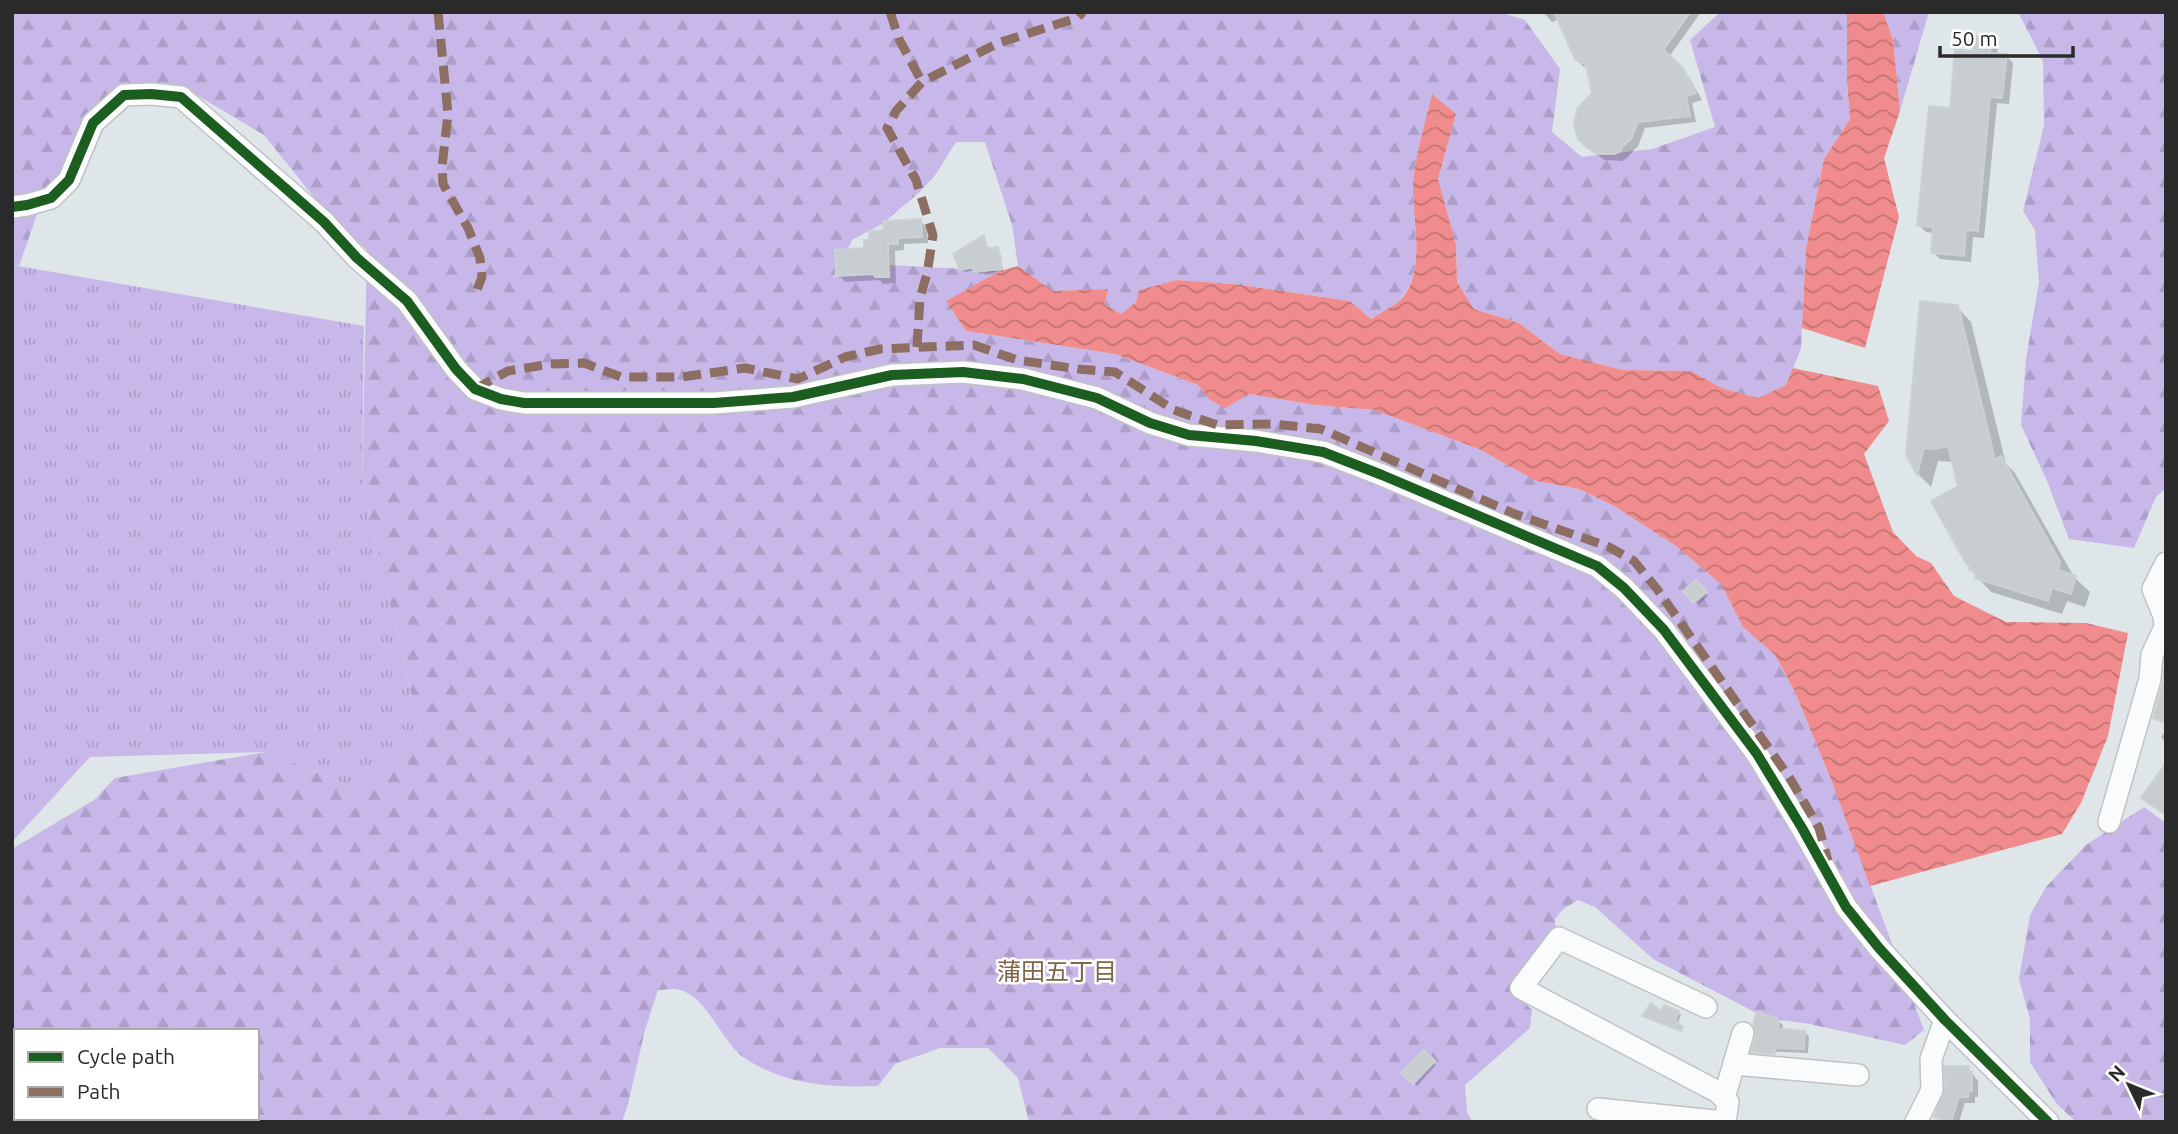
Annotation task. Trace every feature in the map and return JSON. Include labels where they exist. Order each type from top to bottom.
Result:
[{"type":"street","points":[[12,207],[51,198],[69,180],[93,123],[124,95],[181,96],[324,222],[358,258],[407,302],[474,389],[501,399],[524,403],[714,404],[793,397],[892,375],[963,372],[1023,379],[1097,398],[1150,423],[1189,435],[1256,441],[1323,452],[1597,566],[1624,588],[1664,630],[1757,754],[1846,907],[1879,948],[1945,1020],[2048,1122]]},
{"type":"street","points":[[2109,822],[2150,679],[2152,655],[2165,627],[2164,616],[2153,589],[2166,563]]},
{"type":"street","points":[[1598,1109],[1725,1122],[1728,1102],[1718,1093],[1521,988],[1559,938],[1706,1007]]},
{"type":"street","points":[[1916,1122],[1932,1090],[1931,1059],[1945,1020]]},
{"type":"street","points":[[1724,1098],[1744,1033]]},
{"type":"street","points":[[1734,1064],[1858,1075]]},
{"type":"green space","points":[[12,12],[1499,12],[1525,20],[1560,69],[1552,132],[1582,157],[1652,149],[1715,127],[1690,40],[1720,12],[1847,12],[1850,119],[1824,159],[1806,248],[1801,349],[1786,385],[1758,398],[1722,388],[1691,371],[1623,370],[1560,354],[1519,323],[1474,309],[1457,282],[1456,244],[1438,179],[1456,114],[1432,95],[1414,175],[1414,273],[1399,300],[1371,319],[1350,301],[1234,284],[1177,280],[1139,290],[1136,302],[1121,314],[1105,305],[1108,289],[1053,291],[1018,266],[1012,225],[985,142],[956,142],[936,174],[921,191],[882,224],[852,240],[833,278],[870,264],[1000,271],[947,301],[966,331],[1115,354],[1198,385],[1209,399],[1249,394],[1315,405],[1374,410],[1479,449],[1536,481],[1579,489],[1614,506],[1676,546],[1721,584],[1743,627],[1775,655],[1795,692],[1832,782],[1924,1030],[1905,1045],[1810,1024],[1766,1018],[1653,959],[1595,907],[1578,900],[1562,910],[1555,919],[1556,930],[1510,988],[1532,1010],[1530,1028],[1465,1085],[1467,1113],[1473,1122],[1029,1122],[1018,1078],[988,1048],[940,1048],[895,1064],[878,1086],[808,1083],[774,1074],[743,1057],[698,1001],[690,994],[675,989],[658,990],[622,1122],[179,1122],[177,1120],[259,1120],[259,1029],[14,1029],[12,1102],[12,849],[94,800],[115,778],[266,752],[361,791],[421,735],[362,485],[367,250],[329,216],[264,135],[190,91],[143,87],[124,95],[42,200],[19,266],[12,265]]},
{"type":"green space","points":[[1883,12],[1929,12],[1900,111],[1893,39]]},
{"type":"green space","points":[[2018,12],[2166,12],[2166,488],[2156,497],[2134,548],[2069,539],[2047,481],[2021,425],[2026,359],[2039,282],[2035,230],[2023,211],[2044,125],[2043,61]]},
{"type":"green space","points":[[12,265],[364,326],[362,485],[421,735],[361,791],[266,752],[90,757],[12,842]]},
{"type":"green space","points":[[2144,807],[2166,823],[2166,1122],[2076,1122],[2056,1103],[2030,1062],[2030,1019],[2019,979],[2030,915],[2046,887],[2086,845]]},
{"type":"water","points":[[1847,12],[1883,12],[1893,39],[1900,111],[1884,158],[1899,217],[1865,348],[1802,328],[1806,248],[1824,159],[1850,119]]},
{"type":"water","points":[[1432,94],[1456,114],[1438,179],[1456,244],[1457,282],[1474,309],[1519,323],[1560,354],[1623,370],[1691,371],[1722,388],[1758,398],[1786,385],[1793,368],[1878,386],[1889,421],[1864,454],[1893,532],[1916,556],[1931,563],[1954,596],[2006,622],[2086,623],[2128,633],[2108,736],[2081,803],[2062,834],[1870,886],[1795,692],[1775,655],[1743,627],[1721,584],[1676,546],[1614,506],[1579,489],[1536,481],[1479,449],[1374,410],[1315,405],[1249,394],[1225,408],[1209,399],[1198,385],[1115,354],[966,331],[946,301],[1000,271],[1018,266],[1053,291],[1108,289],[1105,305],[1121,314],[1136,302],[1139,290],[1177,280],[1234,284],[1350,301],[1371,319],[1403,297],[1414,272],[1414,174]]},
{"type":"building","points":[[1554,12],[1689,12],[1663,49],[1683,68],[1696,93],[1686,96],[1690,116],[1638,122],[1631,139],[1621,151],[1614,154],[1597,154],[1585,146],[1578,139],[1574,124],[1577,109],[1592,93],[1585,62],[1582,63],[1580,59],[1576,61]]},
{"type":"building","points":[[1975,36],[1991,38],[1990,53],[2007,54],[2002,98],[1990,97],[1978,231],[1966,230],[1964,256],[1931,253],[1933,227],[1917,226],[1929,106],[1950,108],[1955,49],[1973,51]]},
{"type":"building","points":[[921,219],[922,237],[898,238],[898,244],[888,244],[889,277],[875,277],[874,274],[836,276],[835,250],[864,248],[864,240],[869,240],[869,231],[884,230],[883,221]]},
{"type":"building","points":[[984,235],[987,249],[998,247],[1001,269],[974,272],[973,267],[960,270],[953,254]]},
{"type":"building","points":[[1920,301],[1958,305],[1995,460],[2001,456],[2060,562],[2058,570],[2076,576],[2071,594],[2052,588],[2048,601],[1975,578],[1976,572],[1969,570],[1970,567],[1931,501],[1958,486],[1948,446],[1924,448],[1917,475],[1906,455]]},
{"type":"building","points":[[1696,580],[1707,592],[1693,603],[1683,591]]},
{"type":"building","points":[[2166,657],[2166,723],[2153,718],[2163,683]]},
{"type":"building","points":[[2166,763],[2166,815],[2141,798]]},
{"type":"building","points":[[1651,1003],[1661,1011],[1664,1005],[1679,1011],[1675,1021],[1683,1027],[1681,1031],[1642,1016]]},
{"type":"building","points":[[1757,1012],[1779,1019],[1778,1029],[1805,1031],[1804,1049],[1775,1048],[1775,1054],[1751,1052],[1756,1036],[1753,1025]]},
{"type":"building","points":[[1424,1050],[1435,1061],[1413,1084],[1401,1073]]},
{"type":"building","points":[[1944,1066],[1969,1066],[1969,1072],[1972,1072],[1972,1091],[1968,1091],[1968,1097],[1959,1097],[1951,1122],[1934,1117],[1945,1090]]},
{"type":"marked path","points":[[438,12],[448,114],[442,167],[443,184],[468,228],[480,258],[482,277],[477,290]]},
{"type":"marked path","points":[[890,12],[899,39],[922,82]]},
{"type":"marked path","points":[[917,347],[920,298],[933,235],[916,180],[887,128],[896,111],[922,82],[998,43],[1077,18],[1083,12]]},
{"type":"marked path","points":[[475,389],[508,371],[550,364],[584,363],[621,377],[681,377],[745,368],[798,379],[845,357],[880,349],[974,345],[1017,360],[1115,372],[1174,410],[1217,425],[1272,424],[1321,429],[1515,514],[1609,547],[1634,561],[1657,589],[1791,780],[1819,828],[1828,861]]},
{"type":"cycle path","points":[[12,207],[51,198],[69,180],[93,123],[124,95],[181,97],[324,222],[357,258],[407,301],[456,369],[475,389],[501,399],[524,403],[714,403],[793,397],[892,375],[963,372],[1023,379],[1097,398],[1150,423],[1189,435],[1256,441],[1323,452],[1597,566],[1624,588],[1664,630],[1757,754],[1846,907],[1879,948],[1945,1020],[2048,1122]]},
{"type":"district","name":"蒲田五丁目","points":[[1057,971]]}]
